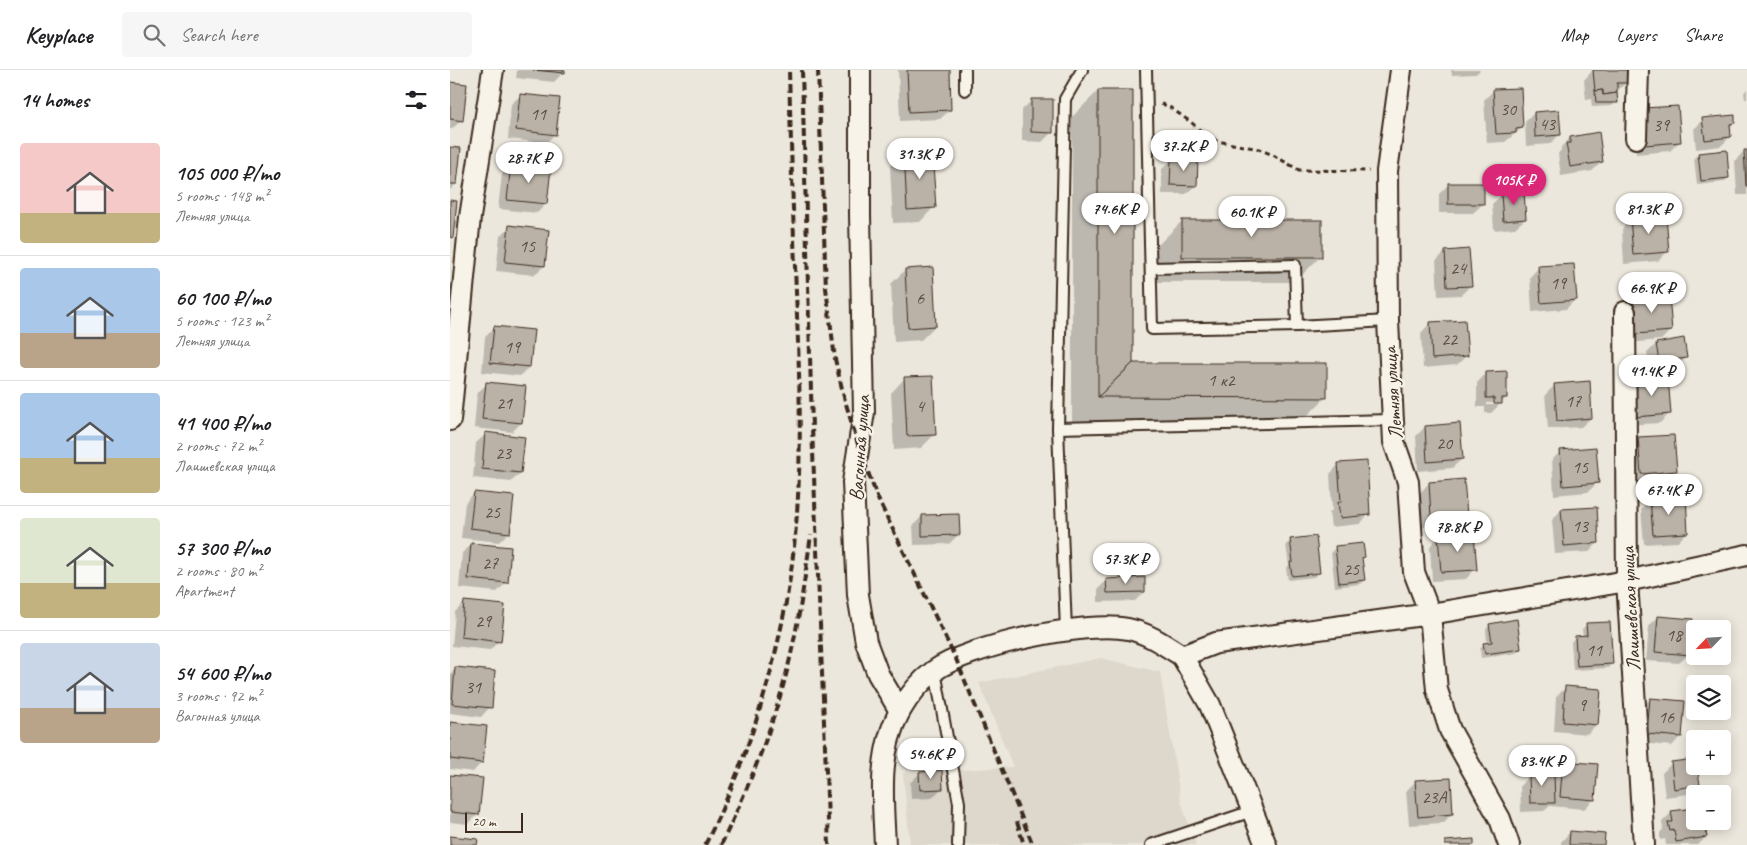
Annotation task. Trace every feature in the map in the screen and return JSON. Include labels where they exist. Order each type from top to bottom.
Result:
[{"type":"street","points":[[450,420],[470,217],[493,70]]},
{"type":"street","name":"Вагонная улица","points":[[860,70],[860,214],[864,412],[853,482],[858,595],[866,642],[878,674],[900,711]]},
{"type":"street","name":"Летняя улица","points":[[1401,70],[1387,171],[1388,321],[1394,442],[1408,482],[1414,572],[1430,614],[1437,690],[1450,730],[1500,819],[1509,845]]},
{"type":"street","points":[[1636,138],[1638,70]]},
{"type":"street","name":"Лаишевская улица","points":[[1624,312],[1627,581],[1644,845]]},
{"type":"street","points":[[1182,656],[1216,643],[1430,614],[1627,581],[1747,555]]},
{"type":"street","points":[[885,845],[882,783],[886,746],[900,711],[918,686],[935,670],[995,646],[1066,630],[1100,626],[1128,629],[1156,639],[1182,656],[1210,705],[1266,845]]},
{"type":"lane","points":[[965,70],[966,90]]},
{"type":"lane","points":[[1066,630],[1058,428],[1065,99],[1082,70]]},
{"type":"lane","points":[[1146,70],[1152,329],[1297,326],[1388,321]]},
{"type":"lane","points":[[1151,268],[1295,265],[1297,326]]},
{"type":"lane","points":[[1058,428],[1392,420]]},
{"type":"lane","points":[[935,670],[959,802],[958,845]]},
{"type":"lane","points":[[1151,845],[1252,811]]},
{"type":"path","points":[[1147,98],[1168,106],[1203,133],[1217,141],[1259,149],[1299,170],[1387,171]]},
{"type":"shaded area","points":[[1101,658],[1160,672],[1181,802],[1196,845],[910,845],[903,773],[1013,767],[979,683]]},
{"type":"building","points":[[533,70],[565,70],[565,73]]},
{"type":"building","points":[[907,70],[950,70],[951,110],[909,112]]},
{"type":"building","points":[[1593,70],[1627,70],[1628,83],[1617,83],[1617,93],[1603,95],[1603,90],[1595,91]]},
{"type":"building","points":[[450,82],[467,84],[463,121],[450,119]]},
{"type":"building","points":[[1521,88],[1523,128],[1516,129],[1516,133],[1496,134],[1493,89]]},
{"type":"building","points":[[1098,90],[1133,90],[1133,363],[1098,397]]},
{"type":"building","points":[[1602,90],[1603,95],[1617,93],[1618,103],[1596,103],[1595,91]]},
{"type":"building","points":[[520,94],[560,98],[556,135],[516,130]]},
{"type":"building","points":[[1031,99],[1053,99],[1053,133],[1031,132]]},
{"type":"building","points":[[1678,106],[1681,142],[1645,145],[1643,108]]},
{"type":"building","points":[[1559,110],[1561,135],[1535,137],[1534,112]]},
{"type":"building","points":[[1735,115],[1735,123],[1730,124],[1731,137],[1705,140],[1702,118]]},
{"type":"building","points":[[1599,132],[1603,162],[1570,167],[1566,143],[1570,143],[1570,137]]},
{"type":"building","points":[[450,147],[461,148],[457,184],[450,184]]},
{"type":"building","points":[[932,149],[936,208],[907,210],[904,151]]},
{"type":"building","points":[[1727,150],[1729,178],[1701,181],[1698,153]]},
{"type":"building","points":[[1744,150],[1747,150],[1747,186],[1746,186]]},
{"type":"building","points":[[1171,159],[1198,160],[1197,186],[1170,185]]},
{"type":"building","points":[[511,163],[551,168],[547,204],[507,200]]},
{"type":"building","points":[[1448,183],[1484,183],[1484,204],[1448,204]]},
{"type":"building","points":[[1524,192],[1526,219],[1503,221],[1501,194]]},
{"type":"building","points":[[450,200],[457,201],[453,238],[450,237]]},
{"type":"building","points":[[1666,216],[1669,252],[1633,255],[1630,218]]},
{"type":"building","points":[[1182,220],[1322,220],[1322,257],[1182,257]]},
{"type":"building","points":[[509,225],[549,230],[545,266],[505,262]]},
{"type":"building","points":[[1469,249],[1472,286],[1447,287],[1445,251]]},
{"type":"building","points":[[1574,264],[1577,300],[1541,303],[1538,266]]},
{"type":"building","points":[[933,267],[936,326],[908,328],[905,269]]},
{"type":"building","points":[[1669,295],[1672,331],[1636,334],[1633,297]]},
{"type":"building","points":[[1465,320],[1468,356],[1432,359],[1430,322]]},
{"type":"building","points":[[494,326],[534,330],[530,367],[490,363]]},
{"type":"building","points":[[1684,338],[1687,358],[1673,360],[1674,365],[1665,366],[1665,362],[1659,362],[1656,343]]},
{"type":"building","points":[[1133,363],[1327,363],[1327,398],[1098,397]]},
{"type":"building","points":[[1507,371],[1507,398],[1502,398],[1502,404],[1494,404],[1494,398],[1486,398],[1486,372]]},
{"type":"building","points":[[933,376],[936,435],[907,436],[904,377]]},
{"type":"building","points":[[1668,377],[1671,414],[1635,417],[1633,380]]},
{"type":"building","points":[[1590,381],[1592,418],[1557,421],[1554,384]]},
{"type":"building","points":[[486,382],[526,386],[522,423],[482,419]]},
{"type":"building","points":[[1460,423],[1463,459],[1427,462],[1425,426]]},
{"type":"building","points":[[485,432],[525,437],[521,473],[482,469]]},
{"type":"building","points":[[1674,435],[1677,471],[1641,474],[1638,437]]},
{"type":"building","points":[[1596,447],[1599,483],[1563,486],[1560,450]]},
{"type":"building","points":[[1367,461],[1370,515],[1340,518],[1338,502],[1341,502],[1338,463]]},
{"type":"building","points":[[1464,479],[1467,516],[1431,518],[1429,482]]},
{"type":"building","points":[[474,492],[514,496],[510,533],[470,528]]},
{"type":"building","points":[[1686,496],[1688,533],[1653,535],[1650,499]]},
{"type":"building","points":[[1597,507],[1599,543],[1564,546],[1561,509]]},
{"type":"building","points":[[959,514],[960,535],[922,536],[922,515]]},
{"type":"building","points":[[1474,533],[1477,570],[1441,572],[1438,536]]},
{"type":"building","points":[[1316,536],[1320,573],[1292,576],[1290,562],[1293,562],[1290,539]]},
{"type":"building","points":[[471,543],[511,547],[508,583],[468,579]]},
{"type":"building","points":[[1363,543],[1365,557],[1362,558],[1365,580],[1339,583],[1335,546]]},
{"type":"building","points":[[1145,577],[1145,592],[1107,593],[1106,579]]},
{"type":"building","points":[[464,601],[505,605],[501,642],[461,637]]},
{"type":"building","points":[[1658,616],[1693,619],[1686,620],[1686,655],[1655,652]]},
{"type":"building","points":[[1517,619],[1521,649],[1485,654],[1483,643],[1492,642],[1489,624]]},
{"type":"building","points":[[1610,622],[1613,664],[1577,666],[1575,636],[1587,635],[1586,623]]},
{"type":"building","points":[[455,667],[495,671],[492,708],[452,704]]},
{"type":"building","points":[[1565,686],[1601,689],[1598,725],[1563,722]]},
{"type":"building","points":[[1650,698],[1685,701],[1682,737],[1647,734]]},
{"type":"building","points":[[450,722],[487,726],[483,763],[450,759]]},
{"type":"building","points":[[1686,760],[1686,775],[1698,775],[1700,785],[1686,785],[1686,787],[1674,789],[1671,762]]},
{"type":"building","points":[[1563,761],[1598,764],[1595,800],[1560,797]]},
{"type":"building","points":[[1538,764],[1545,764],[1545,770],[1548,775],[1554,775],[1555,803],[1530,803],[1529,775],[1534,775],[1538,770]]},
{"type":"building","points":[[942,770],[943,789],[920,790],[919,772]]},
{"type":"building","points":[[450,775],[483,778],[479,815],[450,812]]},
{"type":"building","points":[[1451,778],[1453,814],[1418,817],[1415,780]]},
{"type":"building","points":[[1686,809],[1686,830],[1706,830],[1707,837],[1676,842],[1674,830],[1670,831],[1668,822],[1673,822],[1671,811]]},
{"type":"building","points":[[1570,831],[1605,834],[1604,845],[1569,845]]},
{"type":"building","points":[[450,836],[478,839],[477,845],[450,845]]},
{"type":"building","points":[[1474,839],[1474,845],[1445,845],[1445,841]]},
{"type":"railway","points":[[705,845],[747,748],[768,681],[784,613],[794,542],[799,471],[800,399],[789,70]]},
{"type":"railway","points":[[802,70],[812,427],[829,845]]},
{"type":"railway","points":[[818,70],[826,288],[835,359],[844,397],[859,448],[878,499],[956,659],[1033,845]]},
{"type":"railway","points":[[721,845],[745,793],[784,683],[798,620],[811,535]]},
{"type":"railway","points":[[1017,822],[1024,845]]}]
